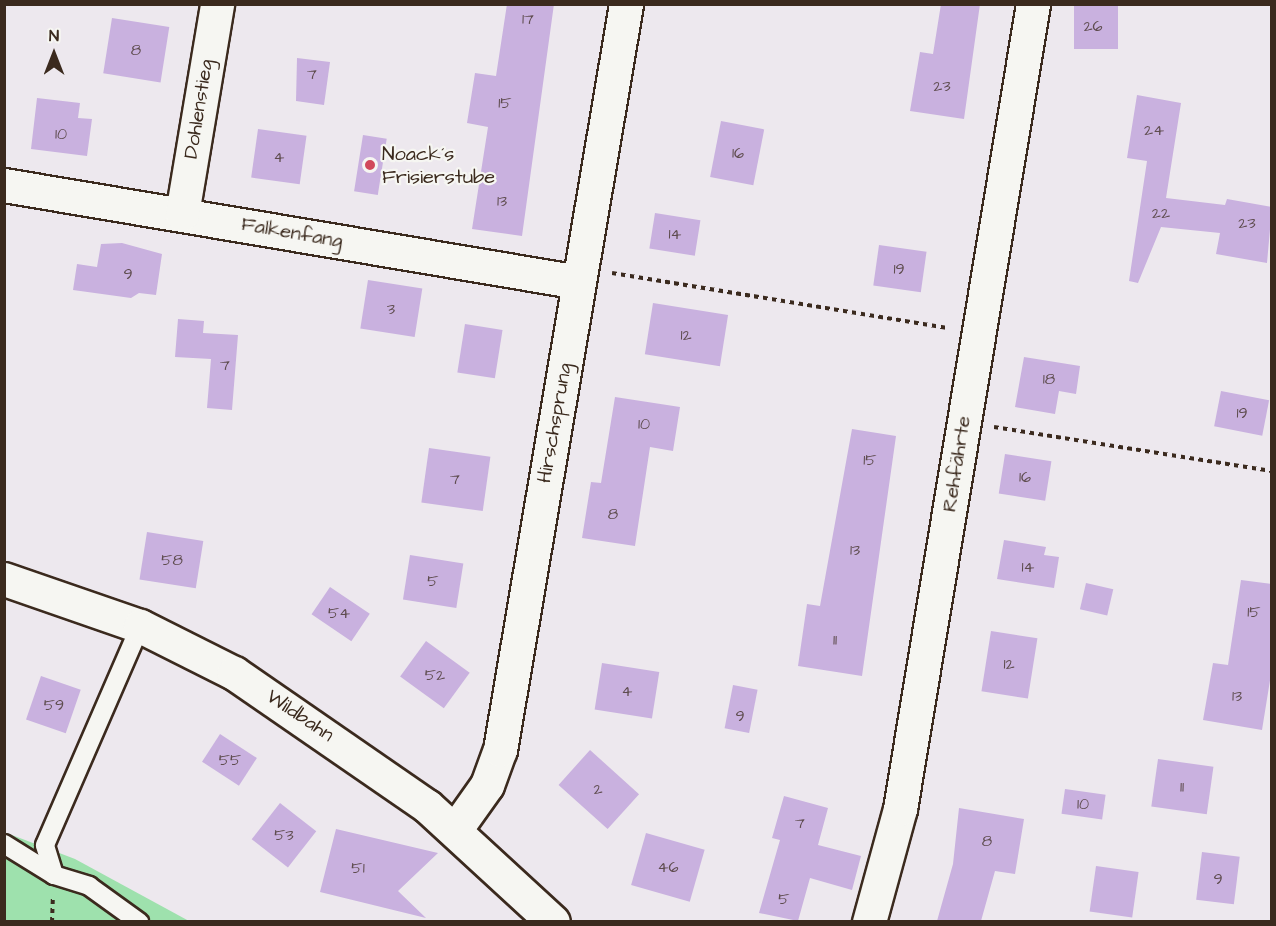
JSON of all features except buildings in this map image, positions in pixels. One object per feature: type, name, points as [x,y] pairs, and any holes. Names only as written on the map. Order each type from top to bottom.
[{"type":"street","name":"Dohlenstieg","points":[[182,214],[216,4]]},
{"type":"street","name":"Hirschsprung","points":[[455,830],[487,785],[500,750],[626,4]]},
{"type":"street","name":"Rehfährte","points":[[869,921],[900,808],[1033,4]]},
{"type":"street","name":"Falkenfang","points":[[4,185],[580,275]]},
{"type":"street","name":"Wildbahn","points":[[4,579],[140,626],[223,666],[312,723],[455,830],[553,921]]},
{"type":"lane","points":[[54,875],[45,844],[140,626]]},
{"type":"lane","points":[[4,844],[54,875],[89,886],[139,921]]},
{"type":"path","points":[[580,275],[979,333]]},
{"type":"path","points":[[964,422],[1272,471]]},
{"type":"green space","points":[[4,832],[75,859],[189,921],[5,921]]},
{"type":"place","name":"Noack´s Frisierstube","points":[[370,165]]}]
